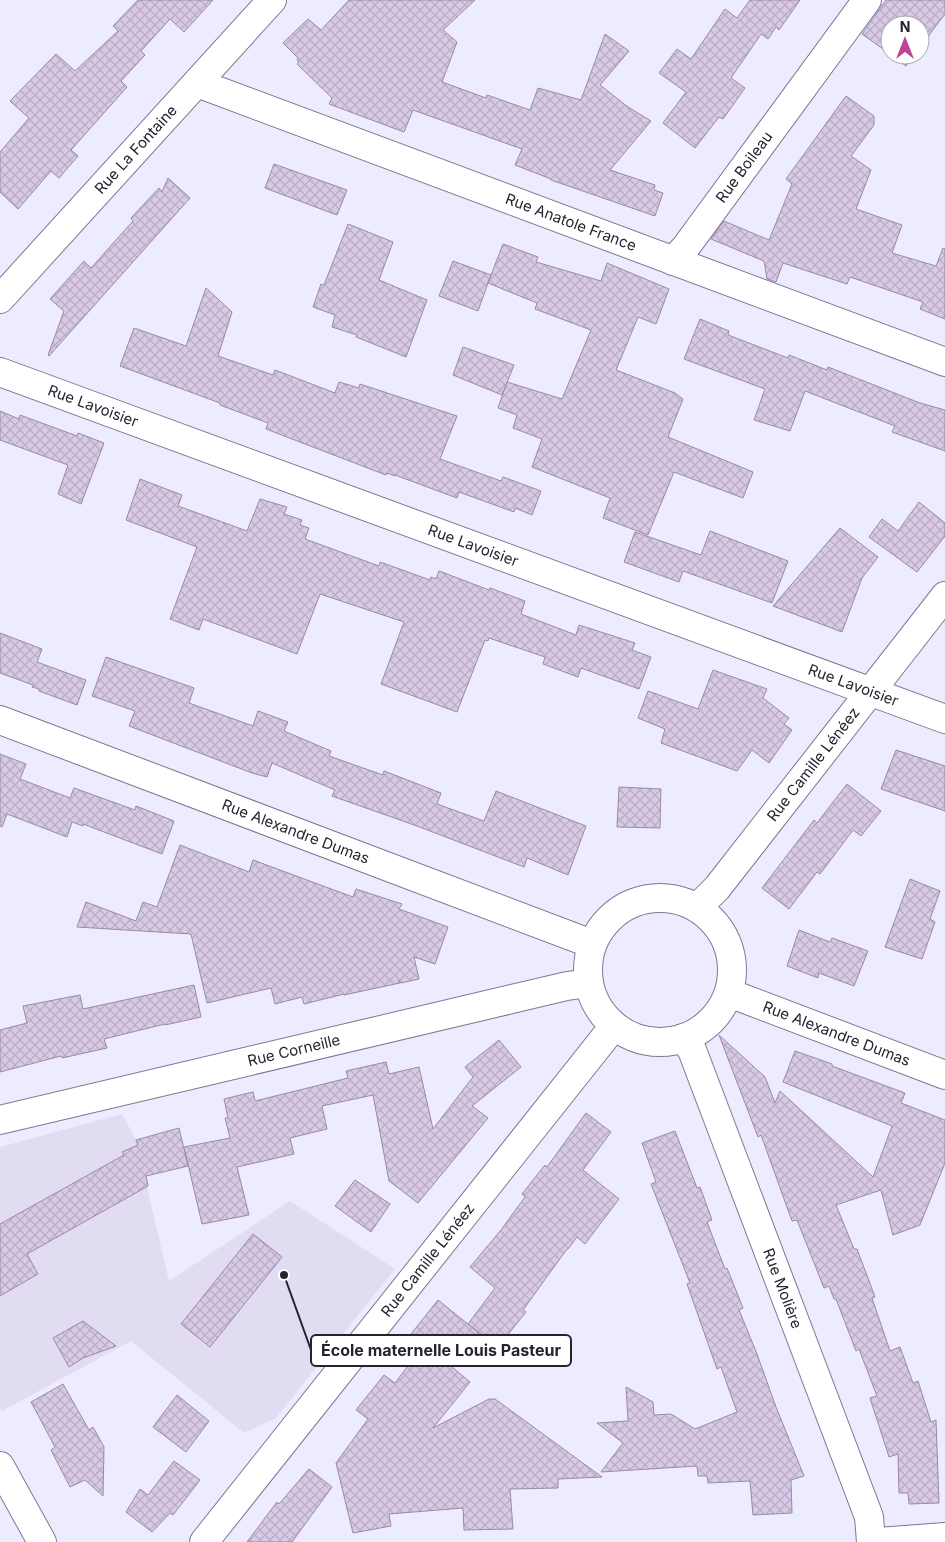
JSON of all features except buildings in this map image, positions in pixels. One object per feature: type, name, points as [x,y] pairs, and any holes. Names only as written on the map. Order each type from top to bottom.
[{"type":"street","name":"Rue La Fontaine","points":[[0,299],[272,0]]},
{"type":"street","name":"Rue Boileau","points":[[673,261],[685,248],[867,0]]},
{"type":"street","name":"Rue Anatole France","points":[[197,83],[945,362]]},
{"type":"street","name":"Rue Lavoisier","points":[[0,372],[945,719]]},
{"type":"street","name":"Rue Camille Lénéez","points":[[697,908],[718,888],[945,596]]},
{"type":"street","name":"Rue Alexandre Dumas","points":[[0,720],[592,944]]},
{"type":"street","points":[[649,898],[674,899],[697,908],[716,924],[728,945],[733,969],[729,993],[718,1013],[702,1028],[683,1038],[659,1042],[636,1037],[614,1026],[598,1006],[589,983],[588,963],[592,944],[606,922],[625,906],[649,898]]},
{"type":"street","name":"Rue Corneille","points":[[0,1120],[557,988],[589,983]]},
{"type":"street","name":"Rue Alexandre Dumas","points":[[729,993],[945,1075]]},
{"type":"street","name":"Rue Camille Lénéez","points":[[204,1542],[614,1026]]},
{"type":"street","name":"Rue Molière","points":[[683,1038],[692,1050],[869,1517],[871,1542]]},
{"type":"street","points":[[0,1466],[42,1542]]},
{"type":"street","points":[[878,1542],[945,1537]]},
{"type":"shaded area","points":[[122,1114],[136,1140],[169,1281],[290,1201],[395,1269],[276,1418],[244,1433],[131,1341],[2,1411],[0,1407],[0,1147]]},
{"type":"place","name":"École maternelle Louis Pasteur","points":[[284,1275]]}]
